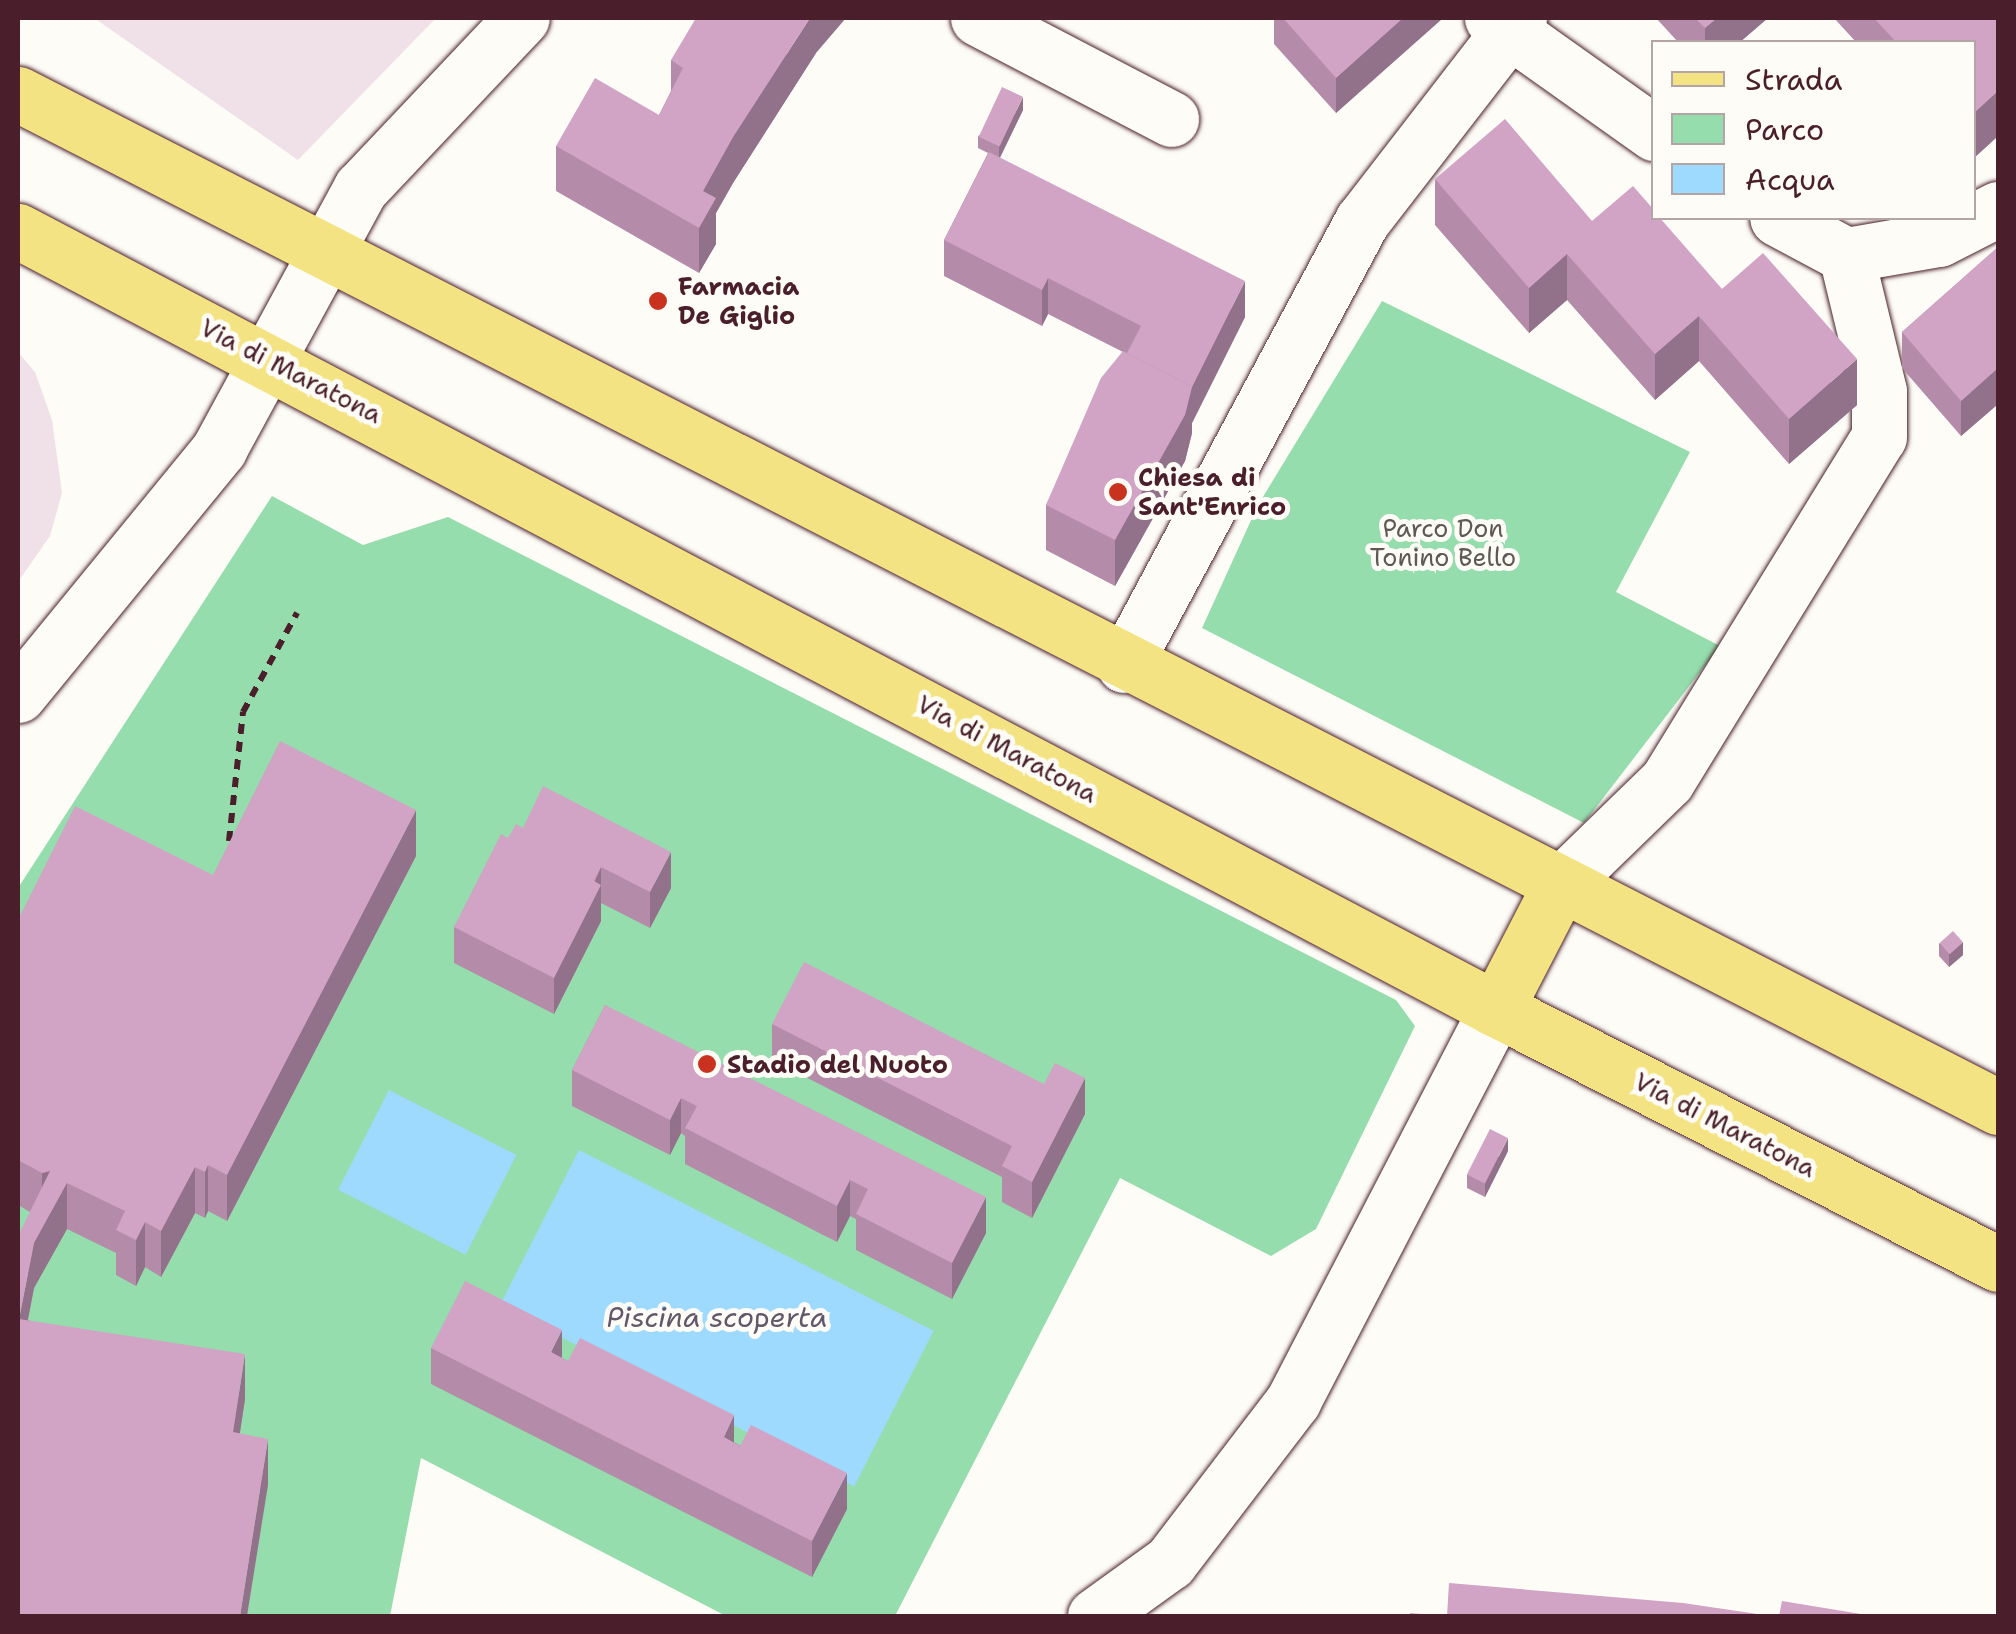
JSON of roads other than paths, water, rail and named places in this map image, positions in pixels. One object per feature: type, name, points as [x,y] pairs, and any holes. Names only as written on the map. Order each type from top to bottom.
[{"type":"main road","points":[[18,94],[1124,665],[1998,1107]]},
{"type":"main road","name":"Via di Maratona","points":[[18,231],[1496,1009],[1998,1264]]},
{"type":"main road","points":[[1496,1009],[1560,885]]},
{"type":"street","points":[[18,695],[218,449],[361,188],[522,18]]},
{"type":"street","points":[[978,18],[1171,120]]},
{"type":"street","points":[[1124,665],[1362,221],[1507,23],[1651,130]]},
{"type":"street","points":[[1780,220],[1846,255],[1939,238],[1976,220]]},
{"type":"street","points":[[1560,885],[1667,782],[1880,436],[1878,390],[1846,255]]},
{"type":"street","points":[[1095,1616],[1170,1562],[1293,1400],[1496,1009]]},
{"type":"water","points":[[389,1090],[516,1155],[466,1255],[338,1190]]},
{"type":"water","name":"Piscina scoperta","points":[[579,1150],[934,1331],[854,1487],[500,1306]]},
{"type":"place","name":"Farmacia De Giglio","points":[[658,301]]},
{"type":"place","name":"Chiesa di Sant'Enrico","points":[[1118,492]]},
{"type":"place","name":"Stadio del Nuoto","points":[[707,1064]]},
{"type":"park label","name":"Parco Don Tonino Bello","points":[[1443,544]]}]
